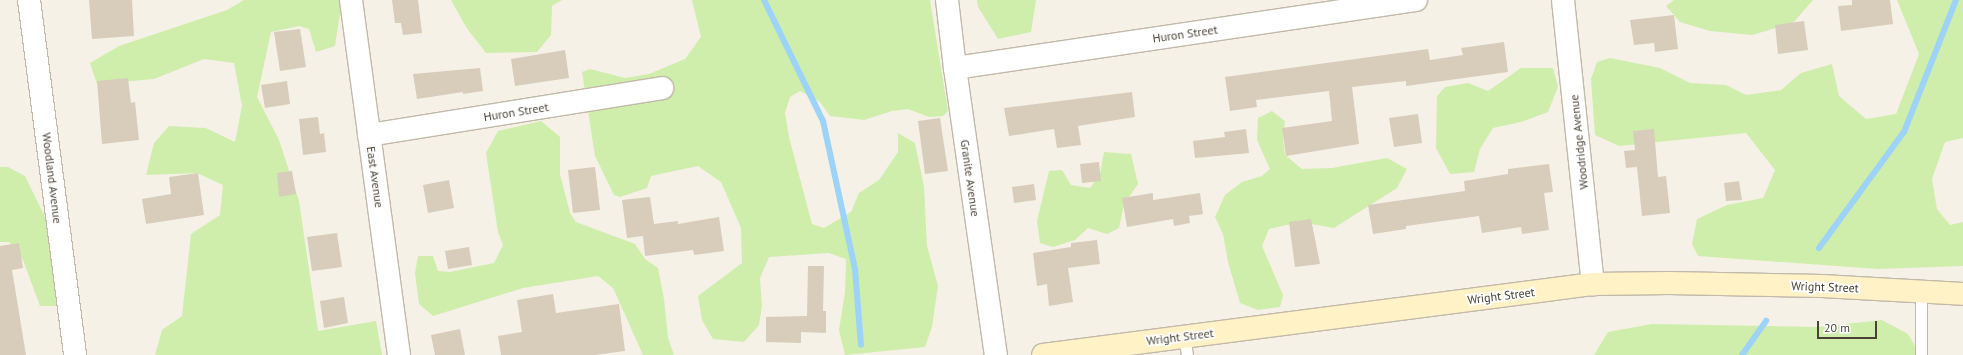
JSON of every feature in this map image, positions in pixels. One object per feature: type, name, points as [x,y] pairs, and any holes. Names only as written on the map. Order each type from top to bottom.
[{"type":"main road","name":"Wright Street","points":[[1043,355],[1186,345],[1593,284],[1670,283],[1963,294]]},
{"type":"street","name":"Woodland Avenue","points":[[29,0],[75,355]]},
{"type":"street","name":"East Avenue","points":[[351,0],[399,355]]},
{"type":"street","name":"Granite Avenue","points":[[947,0],[954,68],[996,355]]},
{"type":"street","name":"Huron Street","points":[[954,68],[1416,0]]},
{"type":"street","name":"Woodridge Avenue","points":[[1563,0],[1593,284]]},
{"type":"street","name":"Huron Street","points":[[369,135],[662,88]]},
{"type":"lane","points":[[1921,292],[1921,355]]},
{"type":"green space","points":[[244,0],[345,0],[342,1],[335,46],[316,52],[309,29],[299,26],[271,32],[257,97],[279,140],[299,201],[318,331],[376,321],[382,355],[155,355],[162,330],[182,316],[191,234],[220,215],[223,185],[197,173],[146,175],[154,143],[169,126],[206,128],[235,142],[242,106],[234,63],[204,59],[154,79],[97,84],[90,63],[119,46],[227,10]]},
{"type":"green space","points":[[451,0],[562,0],[552,6],[551,35],[537,52],[486,53],[466,27]]},
{"type":"green space","points":[[692,0],[930,0],[948,111],[943,116],[929,117],[908,109],[892,111],[864,120],[830,116],[820,102],[800,91],[790,97],[785,113],[789,137],[812,224],[824,228],[851,212],[859,193],[879,180],[898,152],[898,133],[915,143],[924,187],[927,246],[938,286],[932,327],[925,347],[845,355],[839,330],[845,292],[846,259],[829,253],[769,257],[760,278],[762,306],[759,325],[744,342],[713,339],[702,320],[698,296],[742,263],[741,228],[721,182],[698,166],[651,176],[647,188],[620,197],[614,195],[595,156],[582,72],[590,69],[625,78],[649,74],[685,59],[701,37]]},
{"type":"green space","points":[[977,0],[1036,0],[1031,32],[998,39],[978,7]]},
{"type":"green space","points":[[1674,0],[1813,0],[1793,23],[1752,35],[1710,31],[1680,22],[1666,6]]},
{"type":"green space","points":[[1897,0],[1963,0],[1963,138],[1945,142],[1932,179],[1937,209],[1950,225],[1963,222],[1963,266],[1878,269],[1698,256],[1692,244],[1697,219],[1727,205],[1763,198],[1775,170],[1746,133],[1619,146],[1595,135],[1591,79],[1597,62],[1610,58],[1660,68],[1690,83],[1726,85],[1746,95],[1781,90],[1801,73],[1832,64],[1839,96],[1866,119],[1896,114],[1919,54]]},
{"type":"green space","points":[[1521,68],[1553,68],[1558,87],[1548,112],[1521,122],[1493,128],[1480,149],[1474,172],[1450,174],[1436,148],[1437,96],[1445,87],[1468,83],[1488,91]]},
{"type":"green space","points":[[1272,111],[1285,121],[1283,139],[1285,155],[1302,169],[1332,168],[1387,158],[1407,169],[1397,188],[1334,228],[1300,222],[1269,229],[1262,246],[1283,295],[1280,307],[1258,310],[1240,303],[1228,262],[1223,234],[1215,217],[1225,195],[1242,182],[1262,176],[1270,169],[1257,140],[1258,118]]},
{"type":"green space","points":[[541,121],[560,137],[560,174],[570,213],[576,222],[635,244],[645,259],[658,268],[664,299],[668,338],[674,355],[643,355],[613,288],[598,276],[523,288],[433,316],[419,304],[415,273],[418,256],[433,256],[438,271],[450,272],[494,263],[503,245],[498,232],[486,153],[498,131]]},
{"type":"green space","points":[[1104,152],[1131,154],[1138,184],[1124,204],[1119,228],[1107,234],[1088,228],[1075,240],[1053,247],[1040,243],[1037,221],[1049,171],[1062,170],[1071,185],[1090,188],[1100,174]]},
{"type":"green space","points":[[0,167],[8,167],[25,176],[45,217],[54,255],[58,306],[40,306],[23,260],[9,242],[0,242]]},
{"type":"green space","points":[[1882,320],[1908,334],[1920,355],[1594,355],[1608,332],[1652,324],[1818,327]]},
{"type":"building","points":[[89,0],[132,0],[134,36],[92,39]]},
{"type":"building","points":[[392,0],[418,0],[422,33],[403,35],[401,23],[395,23]]},
{"type":"building","points":[[1852,0],[1890,0],[1893,24],[1841,31],[1838,6],[1852,5]]},
{"type":"building","points":[[1674,15],[1678,49],[1655,52],[1654,43],[1634,45],[1630,20]]},
{"type":"building","points":[[1804,21],[1808,50],[1778,54],[1775,25]]},
{"type":"building","points":[[300,29],[306,67],[280,71],[274,32]]},
{"type":"building","points":[[1504,42],[1508,72],[1406,86],[1406,81],[1352,87],[1359,144],[1286,156],[1282,128],[1332,121],[1329,91],[1256,100],[1257,107],[1230,111],[1225,77],[1428,49],[1430,60],[1463,55],[1461,48]]},
{"type":"building","points":[[565,50],[569,78],[515,86],[511,59]]},
{"type":"building","points":[[480,68],[483,91],[463,94],[463,92],[417,99],[413,74]]},
{"type":"building","points":[[128,78],[131,103],[135,102],[139,140],[102,144],[97,81]]},
{"type":"building","points":[[287,81],[290,104],[265,108],[261,85]]},
{"type":"building","points":[[1132,92],[1135,117],[1078,126],[1081,145],[1057,148],[1054,129],[1009,136],[1004,108]]},
{"type":"building","points":[[1418,114],[1422,143],[1394,147],[1389,118]]},
{"type":"building","points":[[318,117],[320,134],[324,133],[326,152],[303,155],[299,119]]},
{"type":"building","points":[[940,118],[948,171],[925,174],[918,121]]},
{"type":"building","points":[[1246,129],[1249,153],[1195,158],[1193,141],[1225,137],[1224,132]]},
{"type":"building","points":[[1654,129],[1658,177],[1666,176],[1670,213],[1642,216],[1637,167],[1626,168],[1624,151],[1635,150],[1633,131]]},
{"type":"building","points":[[1099,162],[1101,181],[1082,183],[1080,164]]},
{"type":"building","points":[[1549,164],[1553,192],[1544,193],[1549,230],[1522,234],[1521,227],[1482,233],[1479,216],[1406,226],[1406,229],[1373,234],[1368,205],[1465,191],[1464,181],[1508,174],[1508,169]]},
{"type":"building","points":[[595,167],[600,210],[573,213],[568,170]]},
{"type":"building","points":[[292,171],[296,194],[279,197],[277,173]]},
{"type":"building","points":[[198,173],[204,215],[146,224],[142,199],[171,194],[169,177]]},
{"type":"building","points":[[449,180],[454,208],[428,213],[423,185]]},
{"type":"building","points":[[1739,181],[1742,200],[1726,201],[1724,183]]},
{"type":"building","points":[[1034,184],[1036,200],[1014,203],[1012,187]]},
{"type":"building","points":[[1153,193],[1153,200],[1200,193],[1203,214],[1189,216],[1190,223],[1174,226],[1173,219],[1127,227],[1122,198]]},
{"type":"building","points":[[650,197],[654,224],[678,221],[678,224],[719,217],[724,251],[694,255],[693,250],[645,256],[643,236],[627,238],[622,200]]},
{"type":"building","points":[[1311,219],[1320,264],[1295,267],[1289,222]]},
{"type":"building","points":[[337,233],[342,267],[312,271],[307,237]]},
{"type":"building","points":[[1097,240],[1100,264],[1068,268],[1073,302],[1049,306],[1047,284],[1037,286],[1033,253],[1071,247],[1071,243]]},
{"type":"building","points":[[19,243],[23,268],[12,270],[26,355],[0,355],[0,246]]},
{"type":"building","points":[[469,247],[472,265],[448,269],[445,251]]},
{"type":"building","points":[[808,266],[824,266],[823,311],[826,311],[826,333],[801,332],[801,343],[766,342],[766,317],[807,316]]},
{"type":"building","points":[[553,294],[556,313],[619,304],[625,351],[594,355],[501,355],[498,336],[522,332],[517,300]]},
{"type":"building","points":[[344,297],[348,323],[324,328],[320,301]]},
{"type":"building","points":[[460,329],[465,355],[435,355],[431,335]]},
{"type":"waterway","points":[[764,0],[823,121],[855,269],[861,345]]},
{"type":"waterway","points":[[1819,248],[1904,132],[1956,0]]},
{"type":"waterway","points":[[1742,355],[1766,321]]}]
